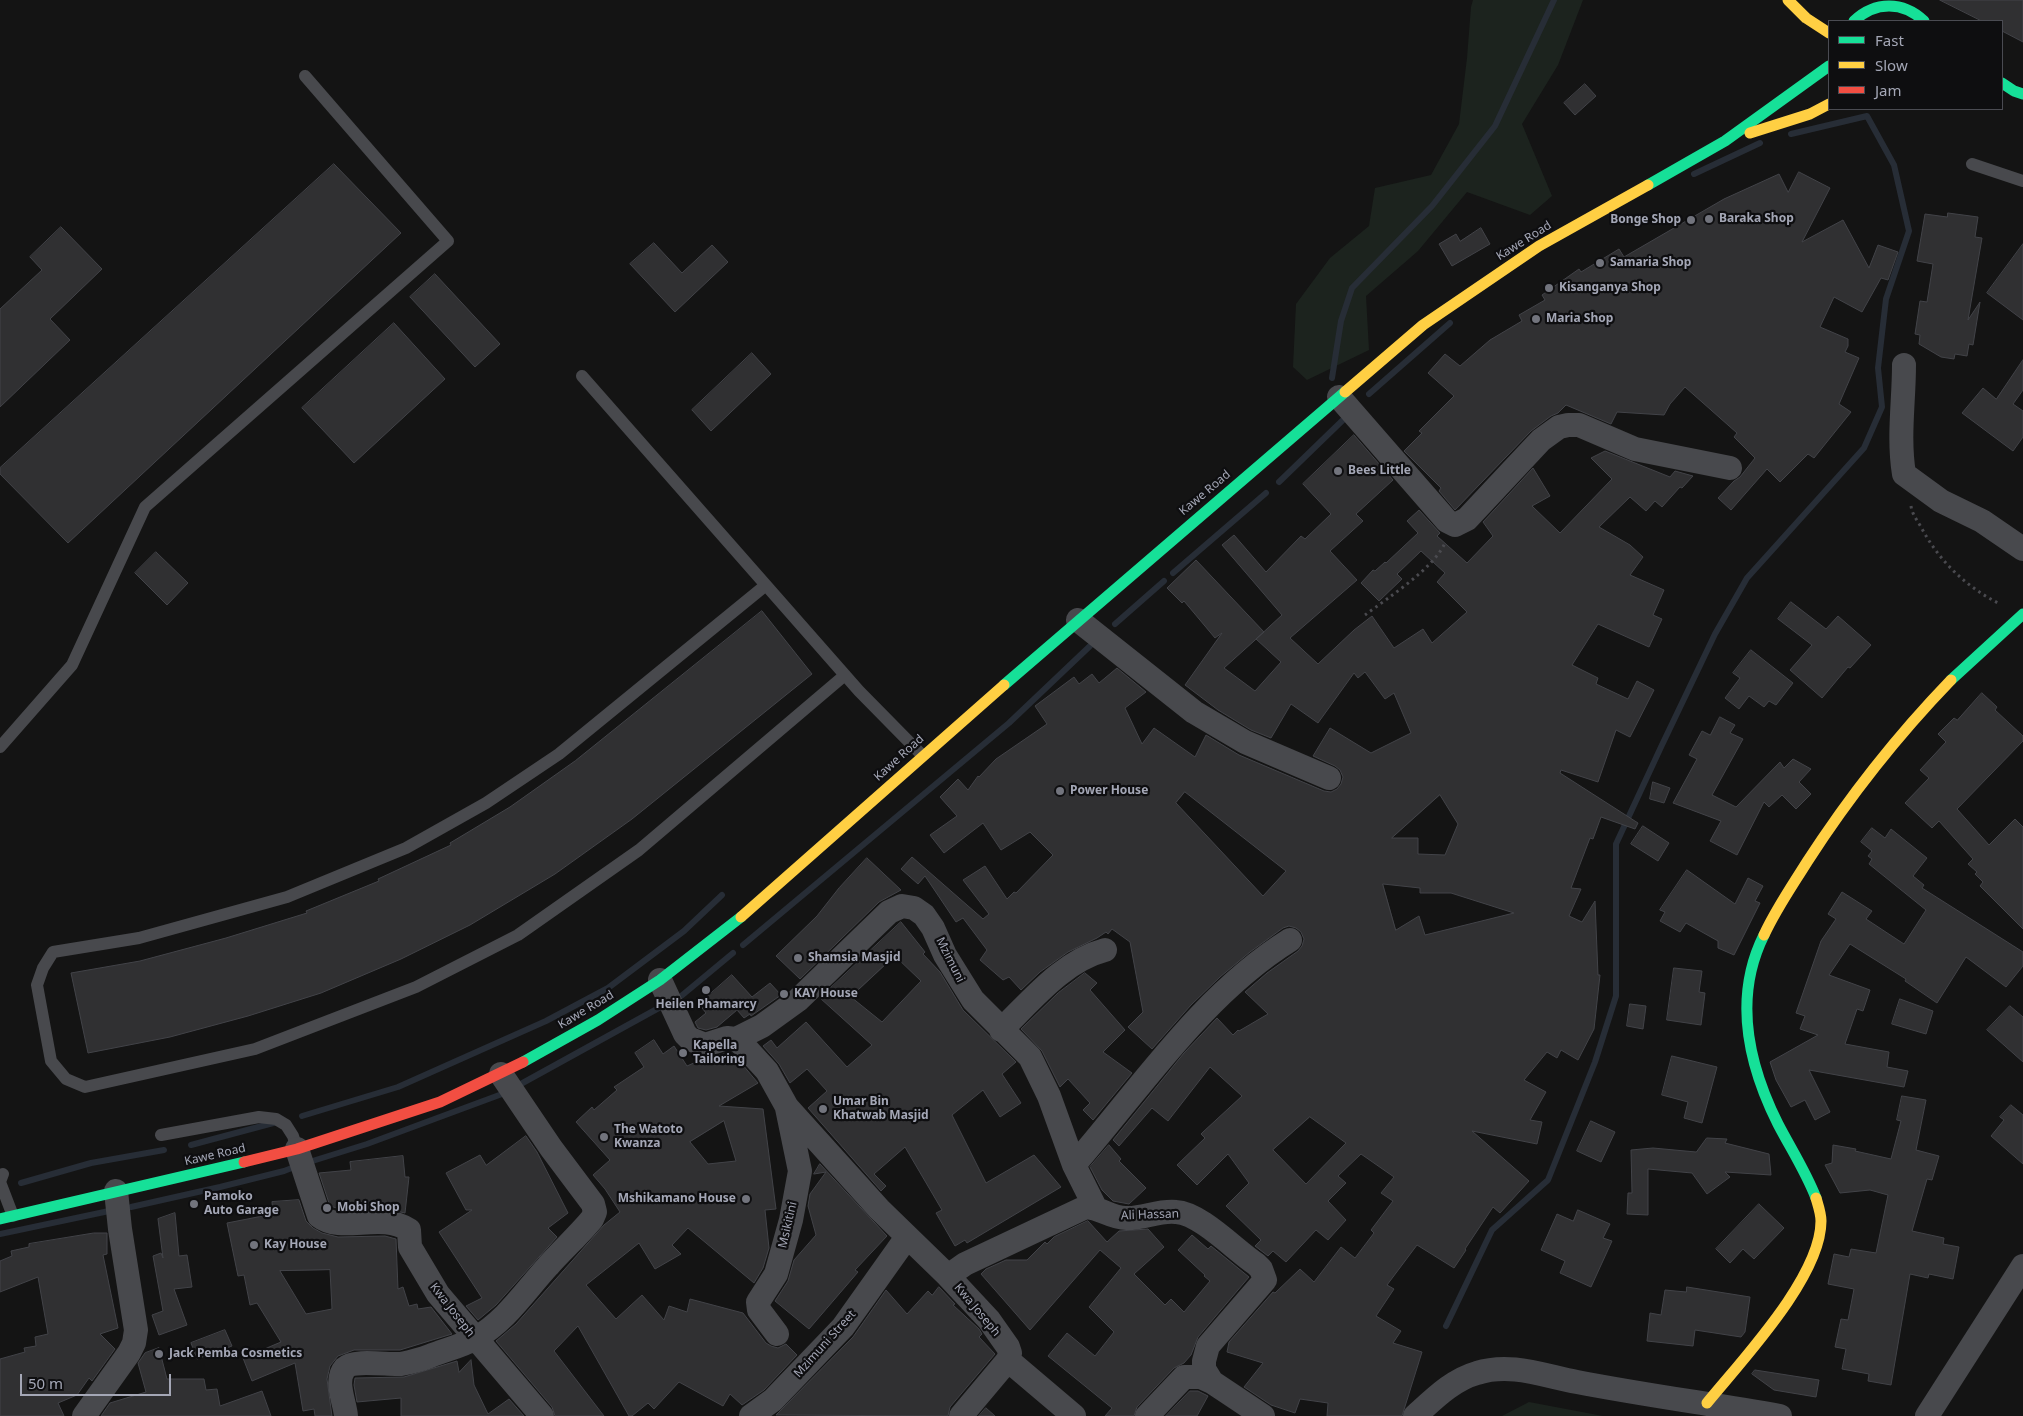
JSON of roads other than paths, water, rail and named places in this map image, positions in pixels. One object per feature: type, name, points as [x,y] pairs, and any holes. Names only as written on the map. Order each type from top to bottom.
[{"type":"main road","points":[[1788,0],[1806,18],[1828,32]]},
{"type":"main road","points":[[1855,20],[1867,4],[1884,3],[1897,3],[1909,8],[1923,20]]},
{"type":"main road","name":"Kawe Road","points":[[0,1219],[210,1171],[296,1149],[440,1102],[501,1074],[598,1020],[660,980],[740,918],[1078,620],[1424,325],[1539,246],[1725,141],[1828,67]]},
{"type":"main road","points":[[2003,84],[2019,92]]},
{"type":"main road","points":[[2003,90],[2019,92]]},
{"type":"main road","name":"Kawe Road","points":[[1725,141],[1810,114],[1828,105]]},
{"type":"main road","points":[[1708,1403],[1799,1284],[1812,1257],[1821,1221],[1816,1195],[1791,1149],[1763,1090],[1748,1047],[1746,1009],[1750,968],[1770,921],[1811,854],[1876,762],[1936,694],[2023,614]]},
{"type":"street","points":[[1904,365],[1900,431],[1900,452],[1904,474],[1941,501],[1982,521],[2023,549]]},
{"type":"street","points":[[1339,397],[1447,520],[1454,524],[1467,519],[1541,440],[1559,427],[1579,425],[1635,449],[1730,468]]},
{"type":"street","points":[[1078,620],[1194,712],[1245,742],[1329,778]]},
{"type":"street","name":"Mzimuni","points":[[736,1039],[762,1026],[798,1000],[888,912],[902,906],[914,908],[924,915],[934,928],[945,955],[962,986],[1001,1030],[1030,1057],[1037,1068],[1074,1164],[1095,1208]]},
{"type":"street","points":[[1074,1164],[1196,1021],[1246,972],[1269,953],[1290,940]]},
{"type":"street","points":[[1001,1030],[1071,965],[1091,954],[1105,950]]},
{"type":"street","points":[[660,980],[681,1027],[690,1039],[705,1045],[727,1038],[736,1039]]},
{"type":"street","name":"Msikitini","points":[[736,1039],[767,1071],[787,1107],[907,1237],[948,1276]]},
{"type":"street","points":[[346,1416],[341,1381],[342,1374],[350,1365],[415,1362],[475,1339],[488,1330],[514,1306],[548,1266],[592,1220],[595,1212],[593,1204],[580,1184],[551,1148],[501,1074]]},
{"type":"street","name":"Msikitini","points":[[777,1334],[760,1310],[758,1302],[776,1274],[791,1220],[800,1171],[787,1107]]},
{"type":"street","name":"Kwa Joseph","points":[[296,1149],[319,1216],[329,1223],[390,1221],[409,1230],[410,1247],[438,1294],[542,1416]]},
{"type":"street","points":[[84,1416],[129,1353],[134,1343],[136,1330],[116,1191]]},
{"type":"street","points":[[948,1276],[965,1264],[1060,1218],[1086,1207],[1095,1208]]},
{"type":"street","name":"Ali Hassan","points":[[1095,1208],[1120,1218],[1175,1212],[1190,1215],[1206,1225],[1261,1269],[1265,1280],[1208,1346],[1204,1369],[1212,1382]]},
{"type":"street","name":"Mzimuni Street","points":[[751,1416],[764,1408],[783,1391],[843,1327],[907,1237]]},
{"type":"street","points":[[1927,1416],[2023,1266]]},
{"type":"street","name":"Kwa Joseph","points":[[948,1276],[989,1320],[1002,1338],[1010,1354],[1008,1360]]},
{"type":"street","points":[[961,1416],[1008,1360],[1074,1416]]},
{"type":"street","points":[[1415,1416],[1446,1388],[1476,1373],[1508,1368],[1535,1371],[1576,1382],[1780,1416]]},
{"type":"street","points":[[1147,1416],[1184,1377],[1192,1376],[1201,1377],[1212,1382],[1263,1416]]},
{"type":"lane","points":[[0,747],[72,665],[145,507],[448,241],[305,76]]},
{"type":"lane","points":[[1972,164],[2023,182]]},
{"type":"lane","points":[[582,376],[859,691],[922,756]]},
{"type":"lane","points":[[766,584],[559,754],[486,803],[406,848],[287,896],[140,938],[53,952],[43,968],[37,985],[52,1061],[66,1079],[85,1088],[254,1049],[416,987],[518,934],[639,850],[845,675]]},
{"type":"lane","points":[[161,1135],[259,1117],[276,1119],[286,1125],[293,1136],[296,1149]]},
{"type":"lane","points":[[0,1175],[3,1174],[0,1182],[14,1216]]},
{"type":"waterway","points":[[1332,378],[1341,321],[1352,288],[1432,206],[1495,126],[1554,0]]},
{"type":"waterway","points":[[1446,1326],[1492,1230],[1548,1180],[1595,1062],[1616,996],[1616,844],[1661,747],[1715,634],[1747,578],[1864,448],[1882,407],[1878,368],[1886,299],[1909,231],[1894,165],[1867,116],[1791,134]]},
{"type":"waterway","points":[[1694,174],[1760,143]]},
{"type":"waterway","points":[[1369,394],[1450,323]]},
{"type":"waterway","points":[[1279,482],[1344,419]]},
{"type":"waterway","points":[[1173,573],[1266,493]]},
{"type":"waterway","points":[[1115,624],[1164,581]]},
{"type":"waterway","points":[[743,945],[1009,723],[1090,646]]},
{"type":"waterway","points":[[302,1116],[398,1087],[546,1021],[608,988],[684,931],[722,895]]},
{"type":"waterway","points":[[680,997],[733,953]]},
{"type":"waterway","points":[[519,1085],[666,1004]]},
{"type":"waterway","points":[[306,1163],[367,1144],[502,1094]]},
{"type":"waterway","points":[[191,1145],[277,1122]]},
{"type":"waterway","points":[[21,1183],[91,1163],[164,1150]]},
{"type":"waterway","points":[[131,1207],[220,1187],[297,1166]]},
{"type":"waterway","points":[[0,1234],[109,1211]]},
{"type":"place","name":"Baraka Shop","points":[[1709,219]]},
{"type":"place","name":"Bonge Shop","points":[[1691,220]]},
{"type":"place","name":"Samaria Shop","points":[[1600,263]]},
{"type":"place","name":"Kisanganya Shop","points":[[1549,288]]},
{"type":"place","name":"Maria Shop","points":[[1536,319]]},
{"type":"place","name":"Bees Little","points":[[1338,471]]},
{"type":"place","name":"Power House","points":[[1060,791]]},
{"type":"place","name":"Shamsia Masjid","points":[[798,958]]},
{"type":"place","name":"Heilen Phamarcy","points":[[706,990]]},
{"type":"place","name":"KAY House","points":[[784,994]]},
{"type":"place","name":"Kapella Tailoring","points":[[683,1053]]},
{"type":"place","name":"Umar Bin Khatwab Masjid","points":[[823,1109]]},
{"type":"place","name":"The Watoto Kwanza","points":[[604,1137]]},
{"type":"place","name":"Mshikamano House","points":[[746,1199]]},
{"type":"place","name":"Pamoko Auto Garage","points":[[194,1204]]},
{"type":"place","name":"Mobi Shop","points":[[327,1208]]},
{"type":"place","name":"Kay House","points":[[254,1245]]},
{"type":"place","name":"Jack Pemba Cosmetics","points":[[159,1354]]}]
